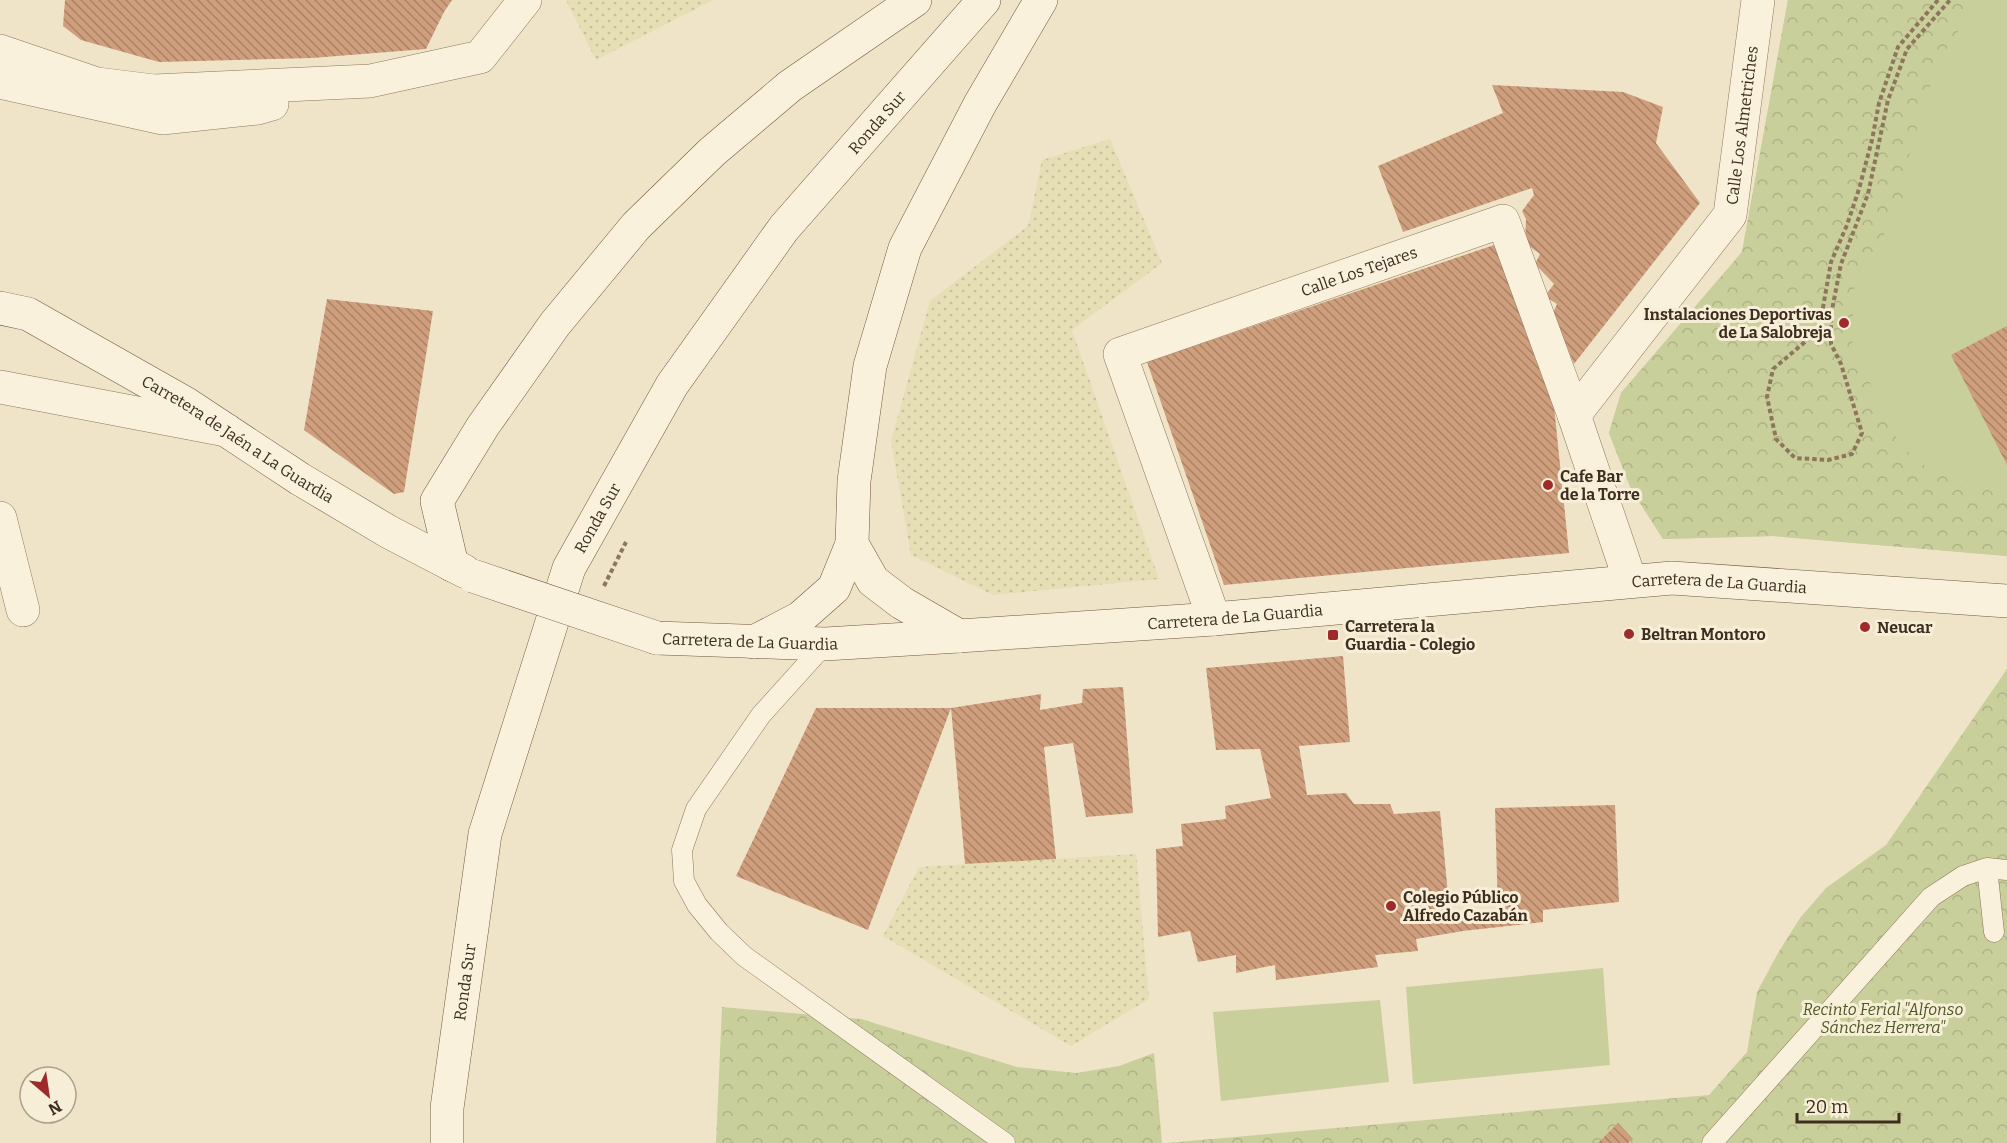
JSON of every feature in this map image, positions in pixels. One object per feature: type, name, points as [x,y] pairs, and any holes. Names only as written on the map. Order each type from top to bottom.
[{"type":"street","points":[[0,82],[162,118],[258,108],[480,57],[525,0]]},
{"type":"street","points":[[389,532],[437,501],[483,426],[555,324],[636,226],[712,152],[790,86],[915,0]]},
{"type":"street","name":"Ronda Sur","points":[[447,1143],[447,1108],[485,834],[569,568],[672,385],[784,228],[984,0]]},
{"type":"street","points":[[753,643],[800,618],[834,588],[852,544],[854,481],[870,366],[905,248],[980,104],[1041,0]]},
{"type":"street","name":"Calle Los Almetriches","points":[[1574,415],[1730,215],[1758,0]]},
{"type":"street","points":[[0,51],[96,84],[154,92],[370,81]]},
{"type":"street","name":"Calle Los Tejares","points":[[1214,619],[1120,354],[1503,221],[1574,415],[1630,580]]},
{"type":"street","name":"Carretera de Jaén a La Guardia","points":[[0,308],[28,314],[185,403],[300,479],[389,532],[462,571]]},
{"type":"street","points":[[0,387],[226,430]]},
{"type":"street","points":[[437,501],[462,571]]},
{"type":"street","points":[[0,518],[23,610]]},
{"type":"street","points":[[852,544],[873,581],[902,603],[959,636]]},
{"type":"street","name":"Carretera de La Guardia","points":[[462,571],[657,638],[753,643],[825,644],[1214,619],[1672,578],[2007,601]]},
{"type":"lane","points":[[825,644],[761,716],[696,809],[682,850],[684,881],[697,905],[719,932],[744,956],[1005,1143]]},
{"type":"lane","points":[[1712,1143],[1931,897],[1963,876],[1987,868],[2007,870]]},
{"type":"lane","points":[[1987,868],[1994,932]]},
{"type":"path","points":[[1938,0],[1898,47],[1878,103],[1872,140],[1859,189],[1831,262],[1819,330],[1773,369],[1767,397],[1776,439],[1795,458],[1828,460],[1852,454],[1862,433],[1841,364],[1831,344],[1831,315],[1840,264],[1868,194],[1888,100],[1907,49],[1950,0]]},
{"type":"path","points":[[604,587],[629,536]]},
{"type":"shaded area","points":[[566,0],[713,0],[596,60]]},
{"type":"shaded area","points":[[1110,139],[1162,263],[1072,330],[1159,579],[993,595],[911,555],[891,441],[930,301],[1028,226],[1042,160]]},
{"type":"shaded area","points":[[1136,854],[1149,999],[1071,1046],[883,936],[919,867]]},
{"type":"green space","name":"Instalaciones Deportivas de La Salobreja","points":[[1788,0],[2007,0],[2007,556],[1773,536],[1663,539],[1631,489],[1609,433],[1621,393],[1742,252]]},
{"type":"green space","name":"Instalaciones Deportivas de La Salobreja","points":[[1788,0],[1978,0],[1937,64],[1908,159],[1903,204],[1854,289],[1852,345],[1894,434],[1916,461],[1945,476],[1978,483],[2007,502],[2007,556],[1773,536],[1663,539],[1631,489],[1609,433],[1621,393],[1742,252]]},
{"type":"green space","name":"Recinto Ferial \"Alfonso Sánchez Herrera\"","points":[[2007,669],[2007,1143],[1166,1143],[1709,1095],[1747,1052],[1757,992],[1800,918],[1826,888],[1886,845]]},
{"type":"green space","points":[[1603,968],[1610,1065],[1413,1084],[1406,987]]},
{"type":"green space","points":[[1380,1000],[1389,1082],[1221,1101],[1213,1012]]},
{"type":"green space","points":[[722,1007],[861,1019],[1017,1067],[1076,1073],[1119,1066],[1154,1053],[1162,1143],[716,1143]]},
{"type":"building","points":[[65,0],[452,0],[426,49],[312,58],[159,62],[81,40],[63,26]]},
{"type":"building","points":[[1492,85],[1623,92],[1663,107],[1656,143],[1700,203],[1574,364],[1553,313],[1557,304],[1545,296],[1554,284],[1535,264],[1540,254],[1525,243],[1526,219],[1522,211],[1534,195],[1532,188],[1403,232],[1378,166],[1503,113]]},
{"type":"building","points":[[1497,244],[1554,406],[1569,553],[1224,585],[1147,362]]},
{"type":"building","points":[[327,299],[433,311],[404,492],[394,494],[304,430]]},
{"type":"building","points":[[2007,326],[2007,465],[1951,355]]},
{"type":"building","points":[[1343,656],[1350,742],[1299,746],[1307,795],[1346,793],[1354,804],[1390,804],[1394,814],[1440,811],[1450,915],[1498,911],[1495,808],[1615,805],[1619,902],[1543,910],[1543,922],[1416,939],[1418,951],[1375,955],[1378,967],[1276,980],[1275,965],[1236,973],[1236,955],[1198,962],[1190,931],[1158,937],[1156,849],[1183,846],[1181,824],[1226,819],[1225,806],[1271,798],[1260,749],[1216,750],[1206,668]]},
{"type":"building","points":[[1123,687],[1133,813],[1086,817],[1073,743],[1044,747],[1056,859],[965,864],[951,708],[1041,694],[1040,710],[1082,703],[1083,689]]},
{"type":"building","points":[[816,708],[951,708],[868,930],[736,876]]},
{"type":"building","points":[[1618,1123],[1633,1139],[1628,1143],[1598,1143]]},
{"type":"place","name":"Instalaciones Deportivas de La Salobreja","points":[[1844,323]]},
{"type":"place","name":"Cafe Bar de la Torre","points":[[1548,485]]},
{"type":"place","name":"Neucar","points":[[1865,627]]},
{"type":"place","name":"Beltran Montoro","points":[[1629,634]]},
{"type":"place","name":"Carretera la Guardia - Colegio","points":[[1333,635]]},
{"type":"place","name":"Colegio Público Alfredo Cazabán","points":[[1391,906]]}]
